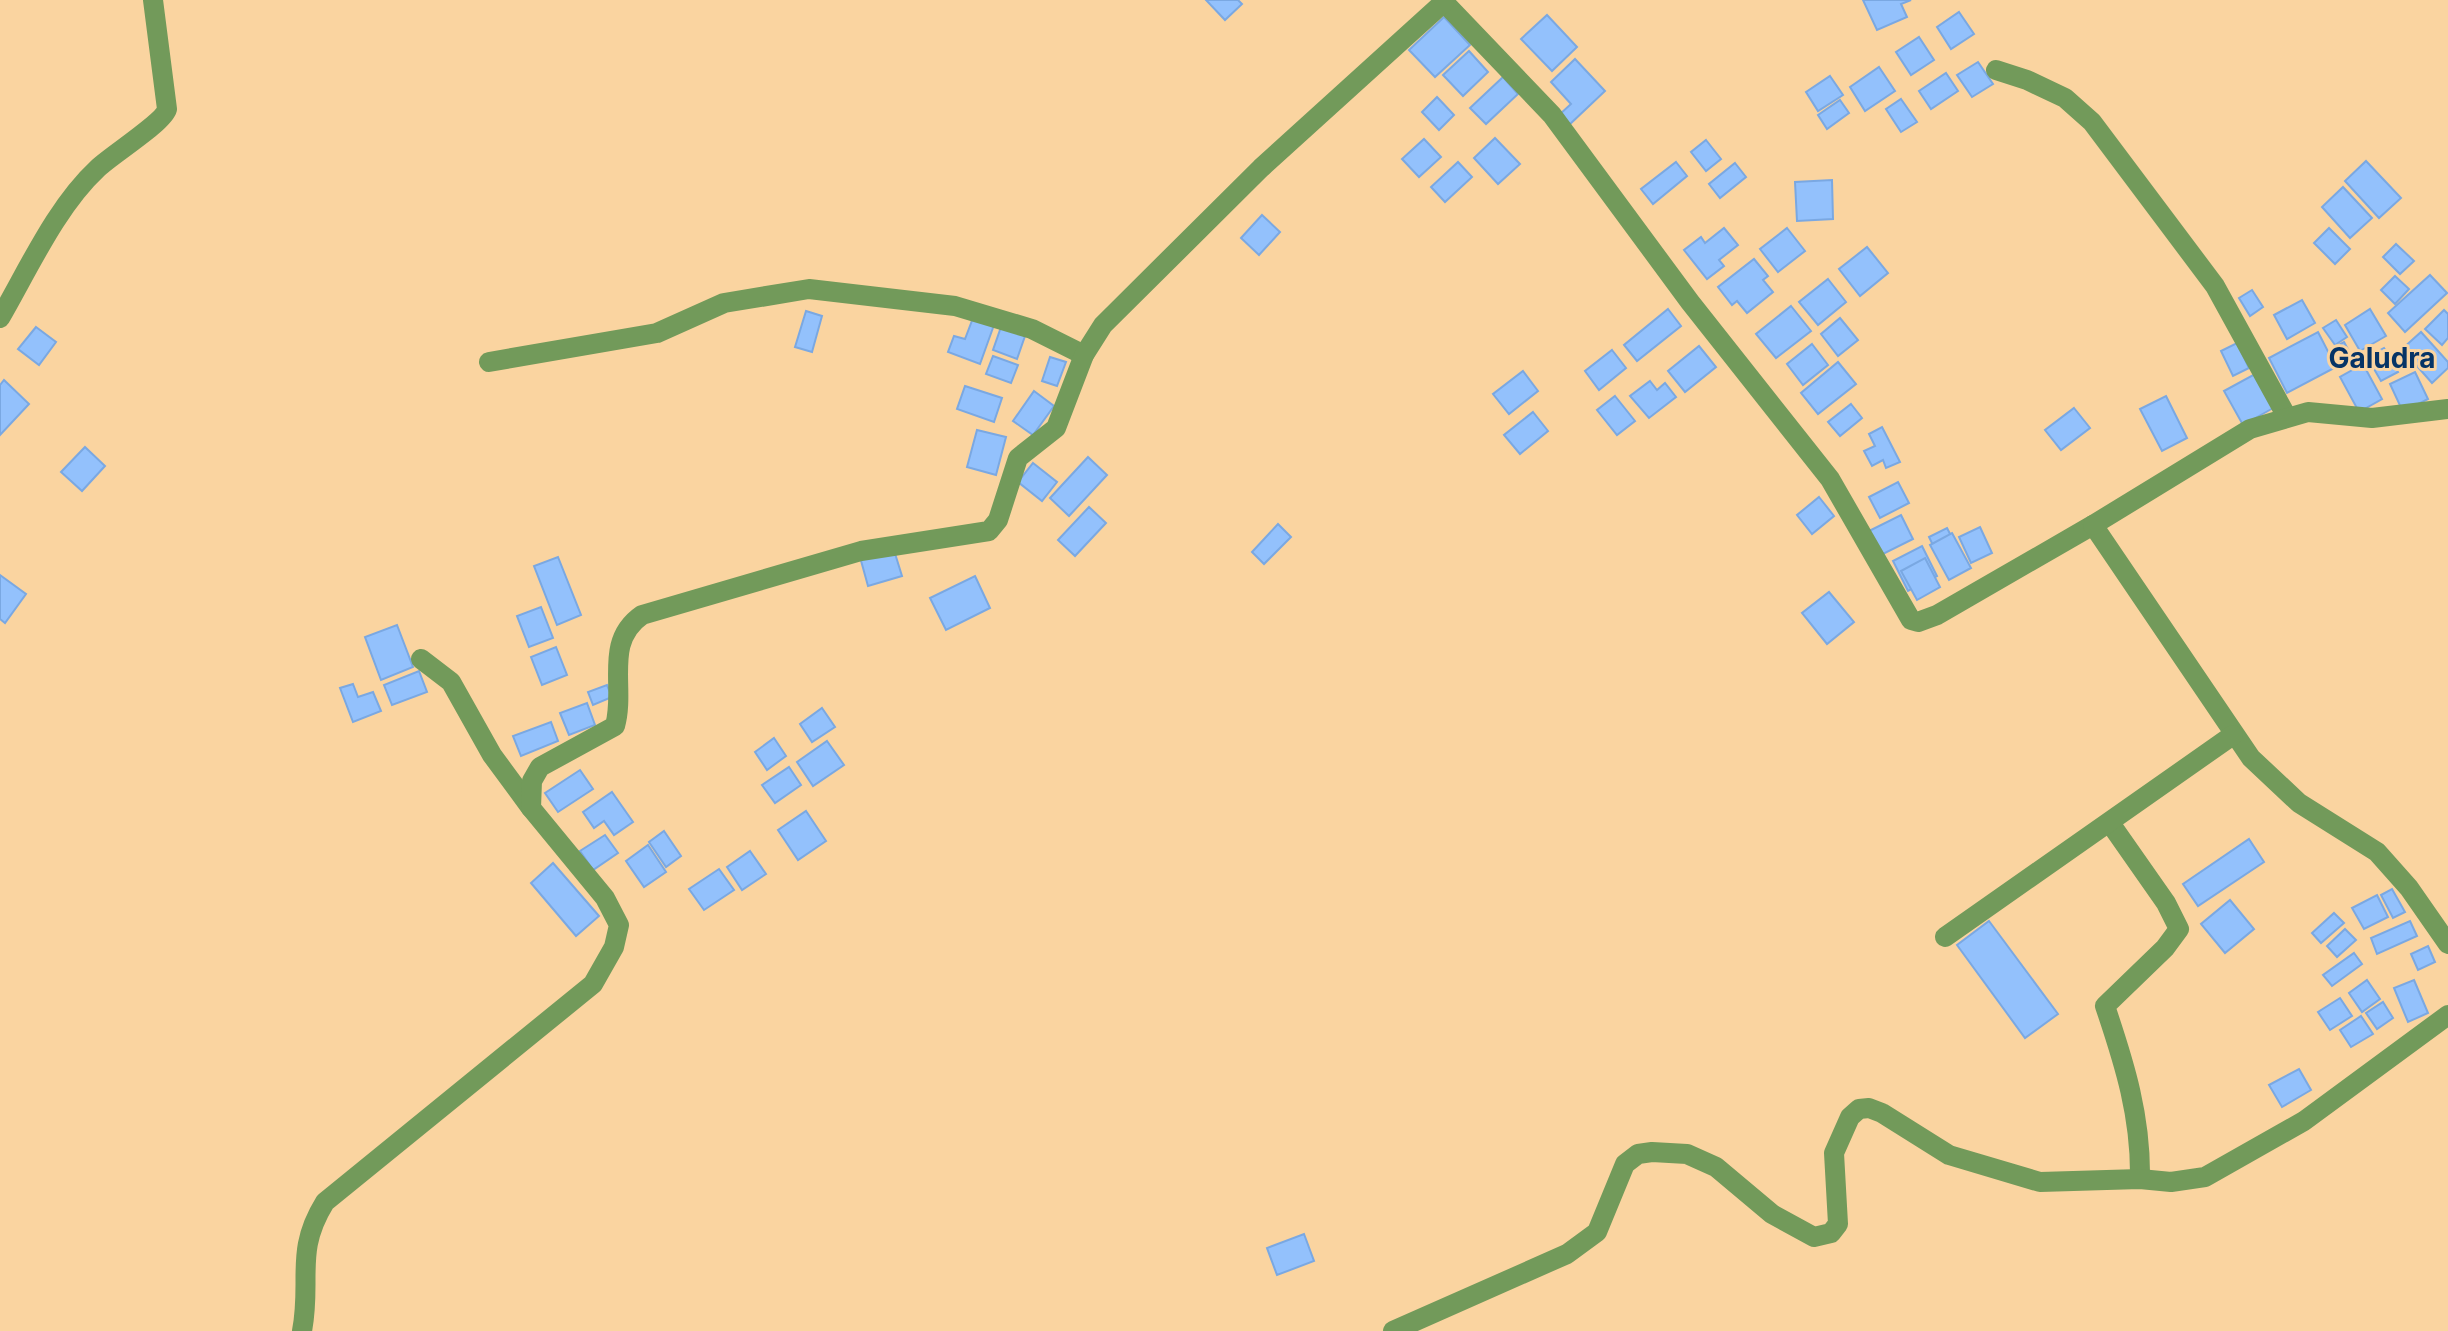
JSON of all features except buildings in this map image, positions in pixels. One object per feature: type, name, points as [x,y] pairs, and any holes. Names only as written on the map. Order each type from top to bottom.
[{"type":"street","points":[[0,318],[77,192],[121,147],[164,119],[167,109],[153,0]]},
{"type":"street","points":[[531,808],[532,781],[540,767],[615,726],[619,643],[636,620],[861,551],[989,531],[998,520],[1018,458],[1058,424],[1084,355],[1103,325],[1261,168],[1443,1],[1552,115],[1690,302],[1830,479],[1911,620],[1918,622],[1937,615],[2250,429],[2308,412],[2372,418],[2448,409]]},
{"type":"street","points":[[1996,70],[2065,98],[2092,122],[2215,286],[2287,417]]},
{"type":"street","points":[[489,362],[657,333],[724,303],[809,289],[955,306],[1032,329],[1084,355]]},
{"type":"street","points":[[2093,525],[2251,758],[2299,803],[2377,852],[2409,888],[2448,944]]},
{"type":"street","points":[[302,1331],[309,1227],[325,1202],[549,1023],[593,984],[614,947],[619,925],[605,898],[492,755],[451,682],[421,659]]},
{"type":"street","points":[[1945,937],[1989,902],[2110,823],[2233,735]]},
{"type":"street","points":[[2110,823],[2166,903],[2179,929],[2165,948],[2105,1006],[2133,1088],[2141,1141],[2140,1179]]},
{"type":"street","points":[[1393,1331],[1567,1254],[1584,1243],[1597,1232],[1609,1210],[1625,1164],[1638,1154],[1687,1154],[1716,1167],[1772,1214],[1814,1237],[1831,1233],[1838,1224],[1834,1153],[1850,1117],[1859,1109],[1869,1108],[1882,1113],[1949,1155],[2040,1182],[2140,1179],[2171,1182],[2205,1177],[2304,1121],[2448,1015]]},
{"type":"district","name":"Galudra","points":[[2382,358]]}]
